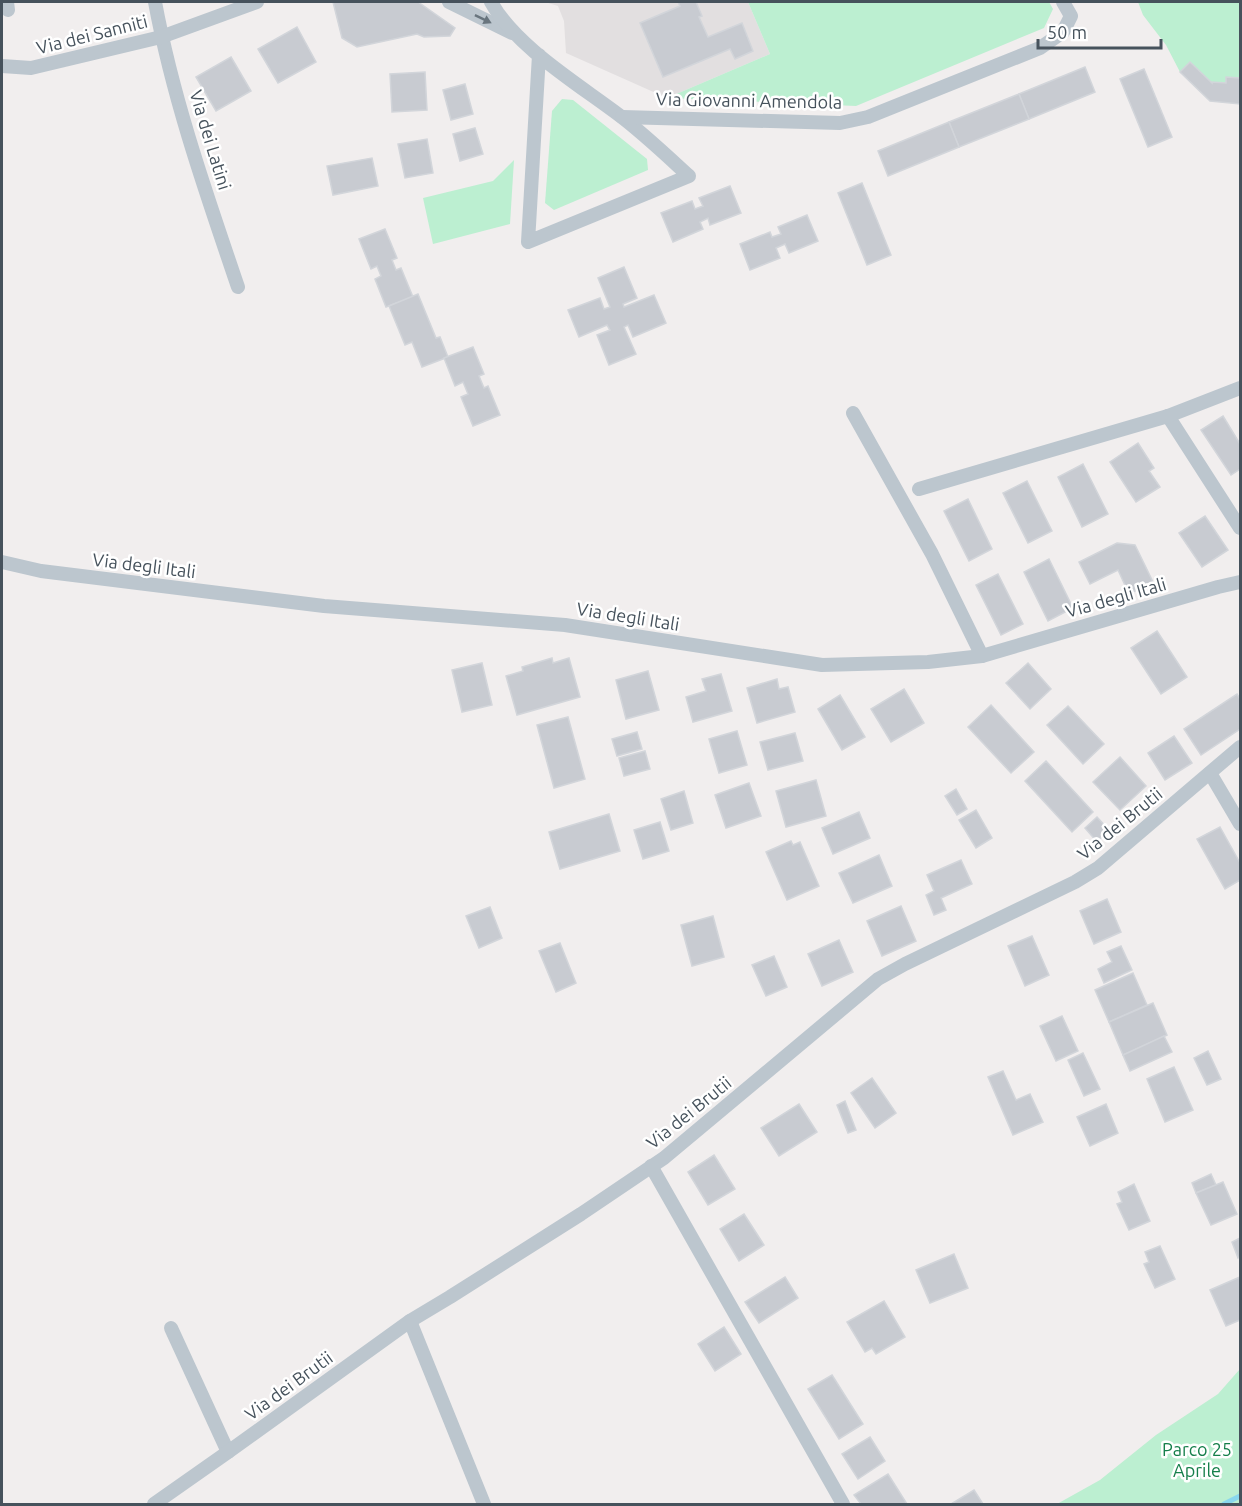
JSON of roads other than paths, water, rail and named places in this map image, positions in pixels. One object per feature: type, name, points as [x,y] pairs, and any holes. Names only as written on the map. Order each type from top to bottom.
[{"type":"street","name":"Via dei Latini","points":[[155,2],[161,37],[192,151],[238,286]]},
{"type":"street","name":"Via dei Sanniti","points":[[2,66],[31,68],[161,37],[257,2]]},
{"type":"street","points":[[450,2],[517,36]]},
{"type":"street","points":[[491,2],[517,36],[622,117],[689,176],[528,242],[539,55]]},
{"type":"street","name":"Via Giovanni Amendola","points":[[622,117],[840,123],[868,117],[1040,48],[1063,32],[1071,16],[1063,2]]},
{"type":"street","points":[[919,489],[1168,416],[1240,388]]},
{"type":"street","points":[[853,413],[932,554],[982,656]]},
{"type":"street","points":[[1168,416],[1240,528]]},
{"type":"street","name":"Via degli Itali","points":[[2,562],[42,571],[324,606],[565,625],[822,665],[928,662],[982,656],[1240,582]]},
{"type":"street","name":"Via dei Brutii","points":[[154,1504],[410,1321],[582,1214],[664,1158],[878,979],[1075,882],[1098,868],[1240,747]]},
{"type":"street","points":[[1210,773],[1240,824]]},
{"type":"street","points":[[651,1166],[843,1504]]},
{"type":"street","points":[[410,1321],[484,1504]]},
{"type":"street","points":[[171,1328],[228,1452]]},
{"type":"waterway","points":[[1224,1504],[1240,1496]]},
{"type":"park label","name":"Parco 25 Aprile","points":[[1197,1460]]}]
